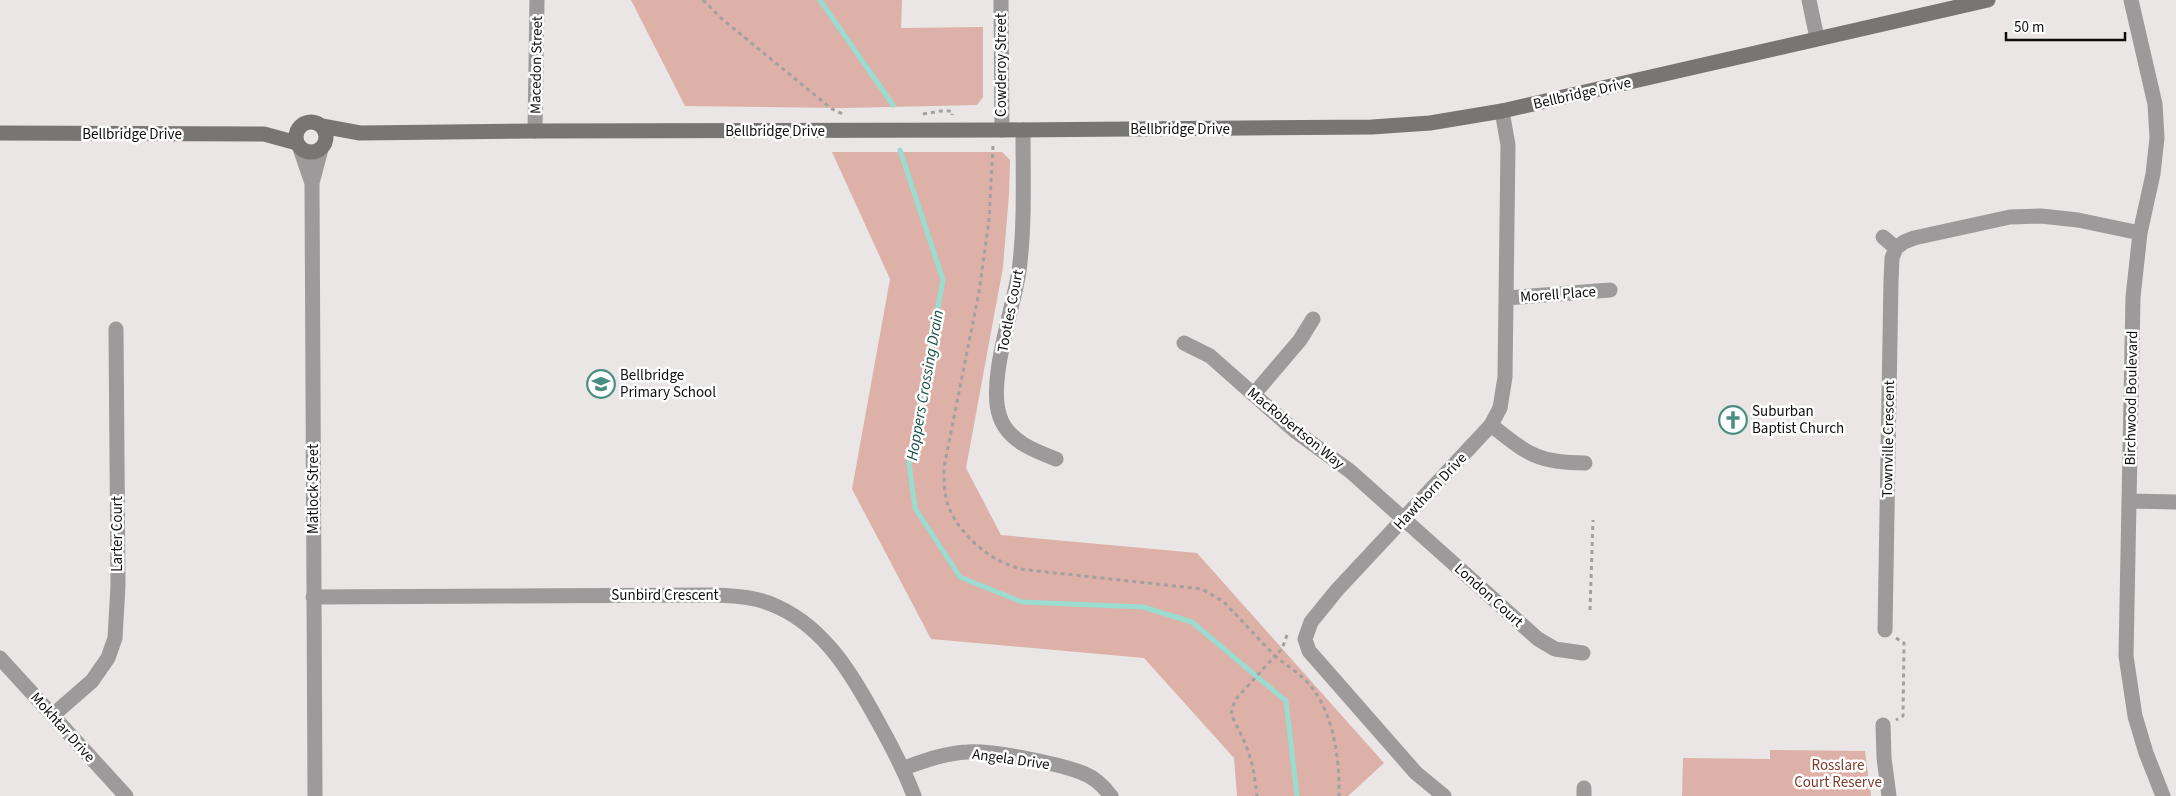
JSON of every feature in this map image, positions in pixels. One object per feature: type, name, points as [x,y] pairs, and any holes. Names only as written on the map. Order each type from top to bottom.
[{"type":"street","name":"Macedon Street","points":[[535,130],[537,0]]},
{"type":"street","name":"Cowderoy Street","points":[[1001,0],[1002,130]]},
{"type":"street","points":[[1809,0],[1818,38]]},
{"type":"street","name":"Bellbridge Drive","points":[[322,126],[360,134],[535,130],[1023,130],[1372,127],[1430,123],[1502,111],[1988,0]]},
{"type":"street","name":"Birchwood Boulevard","points":[[2131,0],[2155,104],[2156,121],[2154,174],[2140,233],[2133,298],[2126,656],[2135,716],[2146,753],[2163,796]]},
{"type":"street","name":"Hawthorn Drive","points":[[1444,796],[1416,773],[1309,651],[1305,639],[1311,622],[1337,590],[1491,425],[1500,408],[1503,395],[1506,298],[1508,145],[1502,111]]},
{"type":"street","points":[[313,122],[322,126],[326,135],[322,147],[311,152],[299,145],[296,132],[303,124],[313,122]]},
{"type":"street","name":"Bellbridge Drive","points":[[0,133],[264,134],[303,124]]},
{"type":"street","name":"Tootles Court","points":[[1023,130],[1023,208],[1019,271],[997,379],[995,399],[1000,418],[1008,432],[1027,446],[1056,459]]},
{"type":"street","name":"Bellbridge Drive","points":[[264,134],[299,145]]},
{"type":"street","name":"Bellbridge Drive","points":[[322,147],[360,134]]},
{"type":"street","name":"Matlock Street","points":[[299,145],[312,183]]},
{"type":"street","name":"Matlock Street","points":[[315,796],[312,183],[322,147]]},
{"type":"street","points":[[1883,237],[1896,248],[1914,238],[2010,217],[2041,216],[2078,220],[2140,233]]},
{"type":"street","name":"Townville Crescent","points":[[1885,630],[1891,281],[1892,258],[1896,248]]},
{"type":"street","name":"Morell Place","points":[[1506,298],[1610,290]]},
{"type":"street","points":[[1254,394],[1300,340],[1313,319]]},
{"type":"street","name":"Larter Court","points":[[53,715],[92,681],[108,658],[115,638],[118,586],[116,329]]},
{"type":"street","name":"MacRobertson Way","points":[[1184,343],[1210,356],[1295,430],[1350,471],[1404,519]]},
{"type":"street","points":[[1491,425],[1522,449],[1541,459],[1558,463],[1586,464]]},
{"type":"street","points":[[2129,501],[2176,502]]},
{"type":"street","name":"London Court","points":[[1404,519],[1538,639],[1555,649],[1583,653]]},
{"type":"street","name":"Sunbird Crescent","points":[[313,597],[715,595],[749,597],[778,606],[806,623],[834,651],[859,687],[904,768],[914,796]]},
{"type":"street","name":"Mokhtar Drive","points":[[0,658],[126,796]]},
{"type":"street","points":[[1883,725],[1884,758],[1889,796]]},
{"type":"street","name":"Angela Drive","points":[[904,768],[937,757],[968,752],[999,754],[1062,766],[1086,774],[1102,786],[1111,796]]},
{"type":"path","points":[[1590,610],[1593,520]]},
{"type":"path","points":[[1883,725],[1903,716],[1904,689],[1904,644],[1885,630]]},
{"type":"path","points":[[1287,635],[1282,649],[1275,656],[1312,687],[1320,700],[1332,732],[1339,796]]},
{"type":"green space","points":[[631,0],[902,0],[901,28],[983,27],[983,97],[977,105],[844,108],[685,106]]},
{"type":"green space","points":[[832,152],[1002,152],[1010,160],[1003,267],[966,468],[1001,535],[1197,553],[1384,763],[1348,796],[1237,796],[1234,758],[1144,658],[931,639],[852,489],[890,279]]},
{"type":"green space","name":"Rosslare Court Reserve","points":[[1770,750],[1865,751],[1871,796],[1682,796],[1683,758],[1770,759]]},
{"type":"waterway","name":"Hoppers Crossing Drain","points":[[820,0],[893,105]]},
{"type":"waterway","name":"Hoppers Crossing Drain","points":[[900,150],[943,280],[909,463],[915,508],[960,577],[1022,602],[1143,607],[1192,622],[1286,701],[1297,796]]},
{"type":"place","name":"Bellbridge Primary School","points":[[601,384]]},
{"type":"place","name":"Suburban Baptist Church","points":[[1733,420]]}]
